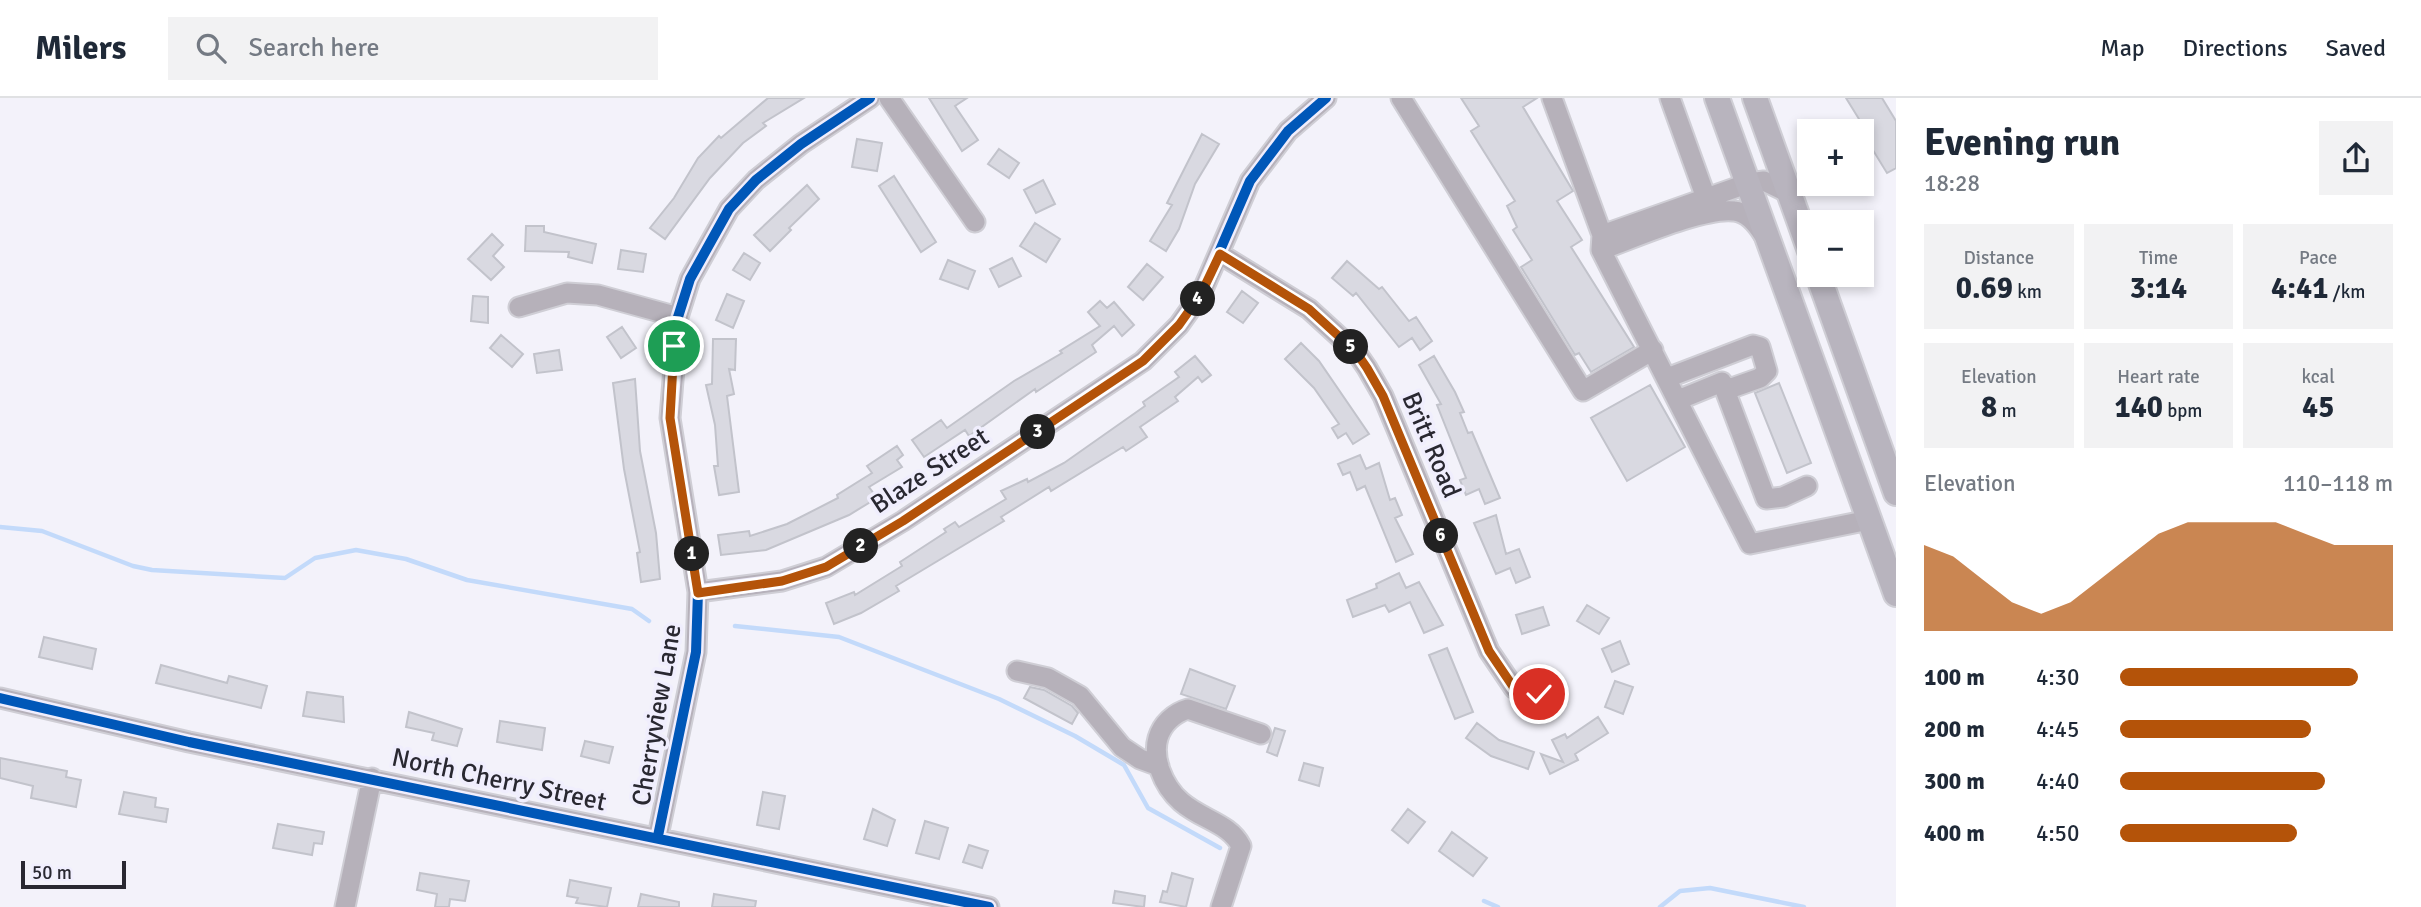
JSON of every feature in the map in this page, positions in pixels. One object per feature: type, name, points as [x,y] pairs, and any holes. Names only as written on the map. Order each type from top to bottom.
[{"type":"main road","points":[[1717,98],[1896,594]]},
{"type":"main road","points":[[1755,98],[1797,215]]},
{"type":"main road","points":[[1822,287],[1896,493]]},
{"type":"street","name":"Cherryview Lane","points":[[658,836],[696,652],[698,593],[670,418],[678,317],[690,279],[729,209],[756,180],[801,144],[870,98]]},
{"type":"street","points":[[889,98],[975,222]]},
{"type":"street","name":"Blaze Street","points":[[698,593],[782,581],[826,567],[903,521],[1143,361],[1179,325],[1201,294],[1250,181],[1288,131],[1326,98]]},
{"type":"street","points":[[1552,98],[1602,242],[1750,544],[1869,520]]},
{"type":"street","points":[[1670,98],[1706,198]]},
{"type":"street","points":[[1404,99],[1583,391],[1653,350]]},
{"type":"street","points":[[1602,242],[1749,183],[1764,181],[1789,193]]},
{"type":"street","points":[[1602,242],[1713,212],[1735,211],[1748,216],[1772,246]]},
{"type":"street","name":"Britt Road","points":[[1220,254],[1309,309],[1356,352],[1383,396],[1489,651],[1514,688],[1539,694]]},
{"type":"street","points":[[519,307],[567,293],[598,295],[678,317]]},
{"type":"street","points":[[1667,378],[1753,345],[1759,347],[1767,371],[1759,378],[1726,390]]},
{"type":"street","points":[[1678,400],[1722,382],[1766,499],[1783,497],[1807,486]]},
{"type":"street","points":[[1017,671],[1048,678],[1080,696],[1122,747],[1140,759],[1159,765]]},
{"type":"street","name":"North Cherry Street","points":[[0,698],[189,741],[658,836],[989,907]]},
{"type":"street","points":[[1220,907],[1241,846],[1230,832],[1182,804],[1171,792],[1159,765],[1158,737],[1164,726],[1181,711],[1199,711],[1261,734]]},
{"type":"street","points":[[345,907],[372,778]]},
{"type":"building","points":[[768,98],[804,98],[763,123],[766,126],[743,143],[710,178],[665,239],[650,228],[674,198],[698,158],[719,136],[721,138]]},
{"type":"building","points":[[929,98],[967,98],[955,106],[978,140],[962,151]]},
{"type":"building","points":[[1461,98],[1537,98],[1523,107],[1573,191],[1557,201],[1582,240],[1571,247],[1634,347],[1591,372],[1579,353],[1575,355],[1521,267],[1532,260],[1513,230],[1517,227],[1507,206],[1515,201],[1471,131],[1479,126]]},
{"type":"building","points":[[1846,98],[1882,98],[1896,121],[1896,168],[1887,173],[1874,152],[1874,119],[1859,119]]},
{"type":"building","points":[[1202,134],[1219,144],[1195,184],[1179,229],[1166,251],[1150,241],[1172,205],[1167,203]]},
{"type":"building","points":[[857,139],[882,143],[877,171],[852,167]]},
{"type":"building","points":[[999,149],[1019,163],[1009,178],[988,164]]},
{"type":"building","points":[[894,176],[936,242],[921,252],[879,186]]},
{"type":"building","points":[[1043,180],[1055,204],[1036,213],[1024,190]]},
{"type":"building","points":[[807,185],[819,199],[770,251],[754,235]]},
{"type":"building","points":[[1035,223],[1060,239],[1046,262],[1020,246]]},
{"type":"building","points":[[526,226],[544,226],[544,232],[596,244],[592,263],[568,257],[569,252],[525,251]]},
{"type":"building","points":[[492,234],[503,245],[493,256],[504,267],[491,280],[468,259]]},
{"type":"building","points":[[621,250],[646,254],[643,272],[618,269]]},
{"type":"building","points":[[744,253],[760,263],[750,280],[733,270]]},
{"type":"building","points":[[1012,258],[1021,276],[999,287],[990,269]]},
{"type":"building","points":[[948,260],[975,271],[968,289],[940,279]]},
{"type":"building","points":[[1347,261],[1379,289],[1382,287],[1409,321],[1416,317],[1432,341],[1420,350],[1412,338],[1399,347],[1356,293],[1353,296],[1332,278]]},
{"type":"building","points":[[1147,264],[1163,277],[1143,300],[1128,287]]},
{"type":"building","points":[[1242,291],[1258,303],[1243,323],[1227,312]]},
{"type":"building","points":[[727,294],[744,301],[733,328],[716,320]]},
{"type":"building","points":[[473,296],[488,297],[488,323],[471,321]]},
{"type":"building","points":[[1100,301],[1107,308],[1114,302],[1134,325],[1122,336],[1114,326],[1092,345],[1096,352],[1036,392],[1035,389],[969,436],[965,430],[924,457],[912,440],[941,420],[947,428],[1100,326],[1088,312]]},
{"type":"building","points":[[622,327],[636,348],[621,358],[607,337]]},
{"type":"building","points":[[501,335],[523,354],[512,367],[490,348]]},
{"type":"building","points":[[713,339],[736,339],[735,370],[729,369],[734,394],[727,396],[739,492],[719,495],[714,466],[718,466],[715,425],[706,385],[712,384]]},
{"type":"building","points":[[1301,343],[1319,361],[1369,434],[1353,444],[1346,433],[1338,438],[1332,428],[1339,424],[1314,388],[1285,359]]},
{"type":"building","points":[[559,350],[562,370],[537,373],[534,354]]},
{"type":"building","points":[[1195,356],[1211,375],[1202,382],[1198,377],[1175,397],[1178,401],[1140,427],[1147,437],[1126,451],[1123,447],[1051,491],[1049,487],[1001,517],[1004,521],[896,586],[899,591],[861,613],[834,624],[826,603],[854,592],[855,595],[902,566],[900,562],[946,532],[944,529],[955,522],[959,527],[1006,499],[1001,491],[1027,479],[1028,482],[1064,463],[1145,406],[1143,402],[1179,377],[1175,372]]},
{"type":"building","points":[[1434,356],[1455,392],[1464,412],[1460,413],[1468,433],[1472,432],[1500,498],[1485,504],[1479,489],[1466,495],[1460,480],[1466,478],[1437,405],[1441,404],[1419,365]]},
{"type":"building","points":[[635,379],[640,451],[656,533],[660,579],[641,582],[637,553],[640,552],[624,469],[613,383]]},
{"type":"building","points":[[1779,383],[1811,463],[1787,473],[1755,393]]},
{"type":"building","points":[[1650,385],[1685,447],[1627,481],[1591,418]]},
{"type":"building","points":[[897,446],[903,455],[897,460],[902,467],[869,487],[877,498],[849,515],[766,550],[721,555],[718,535],[749,531],[750,536],[787,524],[838,498],[837,495],[872,473],[867,466]]},
{"type":"building","points":[[1360,455],[1366,469],[1379,463],[1390,500],[1395,498],[1402,515],[1395,518],[1413,554],[1396,562],[1365,486],[1357,490],[1350,472],[1343,475],[1338,464]]},
{"type":"building","points":[[1496,515],[1506,554],[1519,549],[1530,577],[1516,583],[1510,568],[1496,574],[1474,523]]},
{"type":"building","points":[[1399,573],[1406,588],[1419,582],[1443,625],[1424,633],[1410,602],[1389,612],[1385,605],[1353,617],[1347,600],[1377,588],[1376,584]]},
{"type":"building","points":[[1587,605],[1609,618],[1599,634],[1577,621]]},
{"type":"building","points":[[1543,607],[1549,625],[1522,634],[1516,615]]},
{"type":"building","points":[[44,637],[96,649],[92,669],[39,657]]},
{"type":"building","points":[[1620,641],[1629,664],[1612,672],[1602,649]]},
{"type":"building","points":[[1447,648],[1473,712],[1455,719],[1429,655]]},
{"type":"building","points":[[161,665],[227,683],[229,676],[267,686],[261,708],[156,683]]},
{"type":"building","points":[[1190,669],[1235,686],[1226,709],[1181,694]]},
{"type":"building","points":[[1615,681],[1633,687],[1623,714],[1605,707]]},
{"type":"building","points":[[1030,687],[1044,690],[1072,706],[1078,713],[1072,724],[1024,698]]},
{"type":"building","points":[[307,692],[343,697],[344,722],[303,716]]},
{"type":"building","points":[[409,712],[462,729],[457,746],[432,740],[434,733],[406,727]]},
{"type":"building","points":[[1598,717],[1608,733],[1575,754],[1578,760],[1550,774],[1541,754],[1563,762],[1552,740],[1565,734],[1567,738]]},
{"type":"building","points":[[500,721],[545,728],[542,750],[497,742]]},
{"type":"building","points":[[1477,723],[1499,740],[1534,752],[1528,769],[1491,756],[1466,738]]},
{"type":"building","points":[[1275,728],[1285,731],[1277,756],[1267,752]]},
{"type":"building","points":[[585,741],[613,747],[609,763],[581,756]]},
{"type":"building","points":[[0,758],[67,771],[66,777],[81,780],[76,807],[31,798],[33,786],[0,778]]},
{"type":"building","points":[[1304,763],[1323,768],[1319,786],[1299,780]]},
{"type":"building","points":[[124,792],[156,798],[155,807],[168,809],[166,822],[119,814]]},
{"type":"building","points":[[763,792],[785,796],[779,829],[757,825]]},
{"type":"building","points":[[873,809],[895,820],[887,846],[864,839]]},
{"type":"building","points":[[1408,809],[1425,822],[1408,843],[1392,830]]},
{"type":"building","points":[[925,821],[948,828],[939,859],[916,853]]},
{"type":"building","points":[[278,824],[324,832],[322,844],[314,843],[312,855],[273,848]]},
{"type":"building","points":[[1452,832],[1487,858],[1473,876],[1439,851]]},
{"type":"building","points":[[969,845],[988,851],[982,868],[963,862]]},
{"type":"building","points":[[420,873],[469,881],[465,901],[450,899],[449,907],[435,907],[437,894],[417,890]]},
{"type":"building","points":[[1172,873],[1193,879],[1186,907],[1160,902],[1163,891],[1167,892]]},
{"type":"building","points":[[570,880],[611,888],[607,907],[576,903],[578,898],[567,896]]},
{"type":"building","points":[[1115,891],[1145,896],[1144,907],[1113,903]]},
{"type":"building","points":[[641,894],[679,902],[679,907],[638,907]]},
{"type":"building","points":[[714,894],[756,901],[755,907],[712,907]]},
{"type":"waterway","points":[[0,527],[42,531],[133,566],[152,570],[285,578],[315,558],[356,550],[406,559],[467,580],[632,609],[649,621]]},
{"type":"waterway","points":[[735,626],[839,637],[999,699],[1075,736],[1124,765],[1148,808],[1220,848]]},
{"type":"waterway","points":[[1660,907],[1680,891],[1710,888],[1804,907]]},
{"type":"waterway","points":[[1484,901],[1498,907]]},
{"type":"cycle path","points":[[658,836],[696,652],[698,592],[670,418],[678,317],[690,279],[729,209],[756,180],[801,144],[870,98]]},
{"type":"cycle path","points":[[698,592],[782,581],[826,567],[903,521],[1143,361],[1179,325],[1201,294],[1250,181],[1288,131],[1326,98]]},
{"type":"cycle path","points":[[0,698],[189,742],[989,907]]},
{"type":"route","points":[[674,346],[670,418],[698,593],[782,581],[826,567],[903,521],[1143,361],[1179,325],[1201,294],[1220,254],[1309,309],[1356,352],[1383,396],[1489,651],[1514,688],[1525,693],[1539,694]]}]
